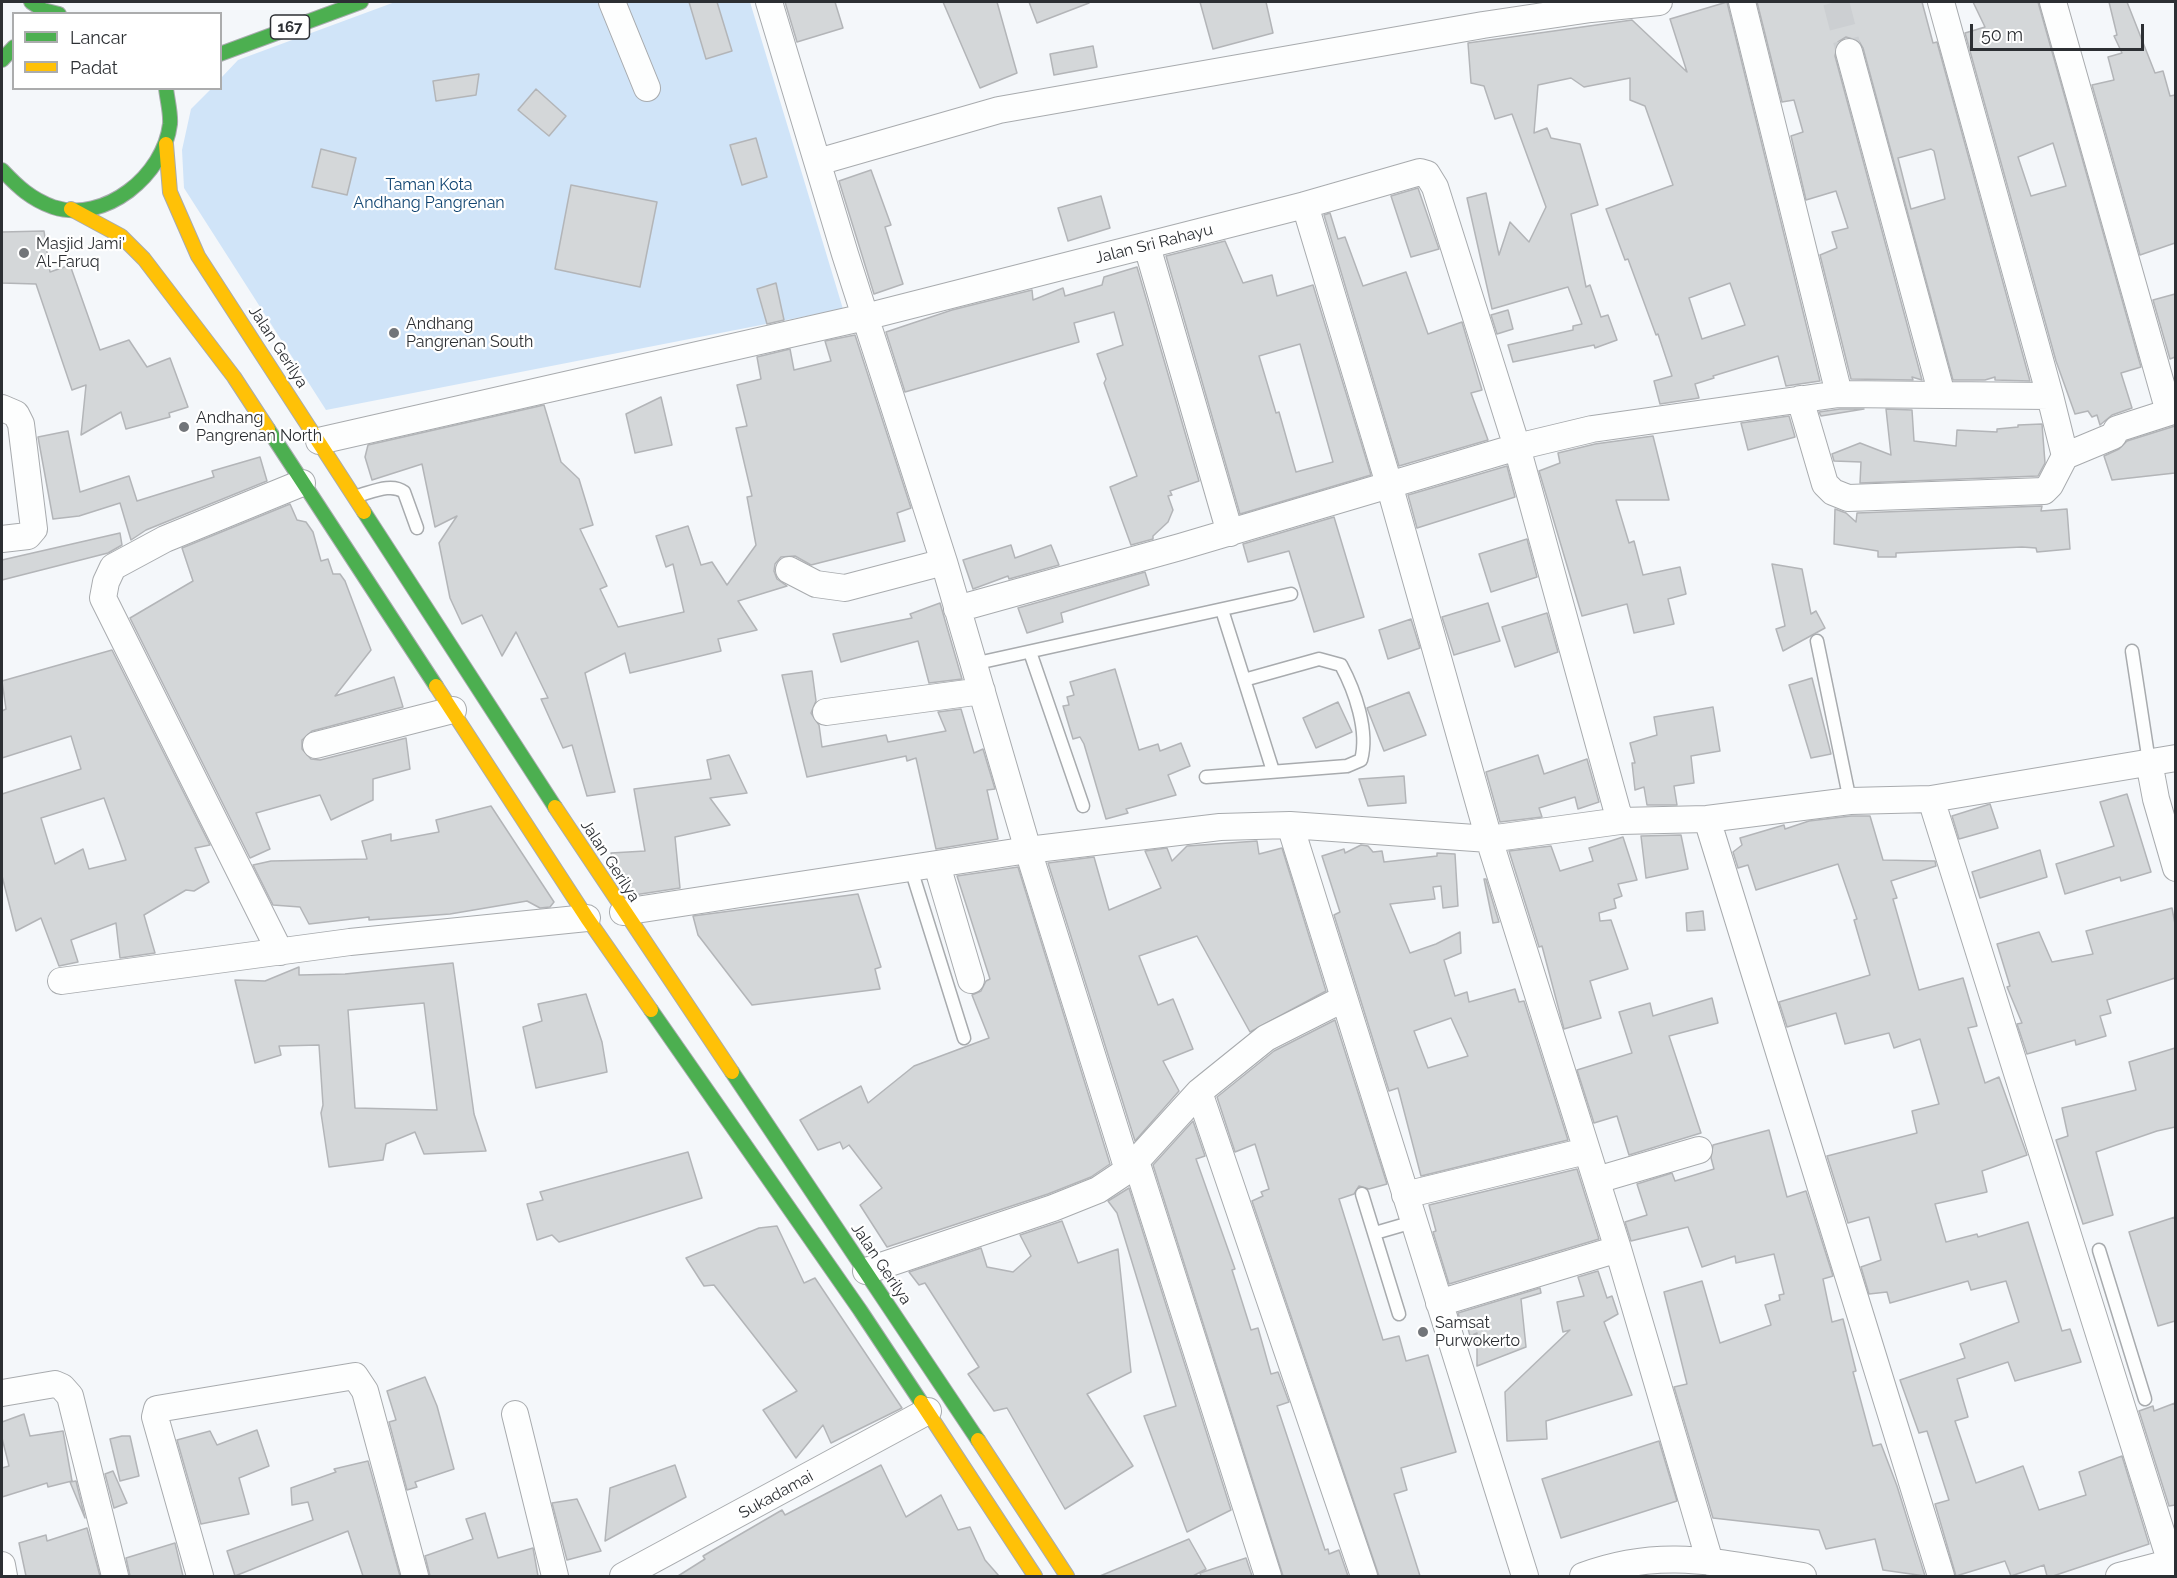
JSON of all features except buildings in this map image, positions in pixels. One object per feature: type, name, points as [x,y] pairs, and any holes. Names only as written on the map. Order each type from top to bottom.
[{"type":"main road","points":[[31,2],[51,12]]},
{"type":"main road","name":"167","points":[[222,53],[361,2]]},
{"type":"main road","points":[[2,170],[23,193],[46,204],[71,209],[102,207],[130,193],[152,172],[166,144],[171,121],[166,90]]},
{"type":"main road","name":"Jalan Gerilya","points":[[166,144],[170,192],[198,256],[623,912],[883,1295],[1067,1576]]},
{"type":"main road","points":[[71,209],[121,236],[144,259],[234,377],[587,918],[860,1310],[1035,1576]]},
{"type":"main road","points":[[396,623],[424,605]]},
{"type":"main road","points":[[860,1310],[883,1295]]},
{"type":"street","points":[[612,2],[647,88]]},
{"type":"street","points":[[769,2],[865,317],[944,562],[1028,850],[1269,1576]]},
{"type":"street","points":[[818,162],[999,110],[1590,5],[1659,2]]},
{"type":"street","points":[[1742,2],[1839,394]]},
{"type":"street","points":[[1941,2],[2065,456]]},
{"type":"street","points":[[1800,399],[1825,484],[1833,492],[1848,498],[2044,491],[2050,485],[2065,456],[2113,436],[2117,429],[2172,411],[2053,2]]},
{"type":"street","points":[[1849,52],[1942,395]]},
{"type":"street","name":"Jalan Sri Rahayu","points":[[319,441],[865,317],[1305,205],[1420,172],[1430,177],[1435,187],[1517,447]]},
{"type":"street","points":[[1305,205],[1389,484],[1489,839],[1618,1249],[1710,1562]]},
{"type":"street","points":[[1147,246],[1230,532]]},
{"type":"street","points":[[957,609],[1230,532],[1517,447],[1592,429],[1839,394],[2050,396]]},
{"type":"street","points":[[2,408],[16,414],[21,424],[34,529],[28,536],[2,539]]},
{"type":"street","points":[[1517,447],[1620,821]]},
{"type":"street","points":[[280,952],[104,598],[106,582],[113,567],[165,539],[302,483]]},
{"type":"street","points":[[789,570],[816,584],[845,588],[944,562]]},
{"type":"street","points":[[826,712],[982,691]]},
{"type":"street","points":[[316,745],[453,710]]},
{"type":"street","points":[[623,912],[1028,850],[1220,826],[1290,825],[1489,839],[1620,821],[1707,819],[1850,801],[1931,799],[2175,758]]},
{"type":"street","points":[[2150,762],[2156,799],[2175,868]]},
{"type":"street","points":[[1931,799],[2127,1384],[2167,1567],[2119,1576]]},
{"type":"street","points":[[1707,819],[1941,1576]]},
{"type":"street","points":[[1290,825],[1525,1576]]},
{"type":"street","points":[[937,865],[971,981]]},
{"type":"street","points":[[61,981],[350,942],[587,918]]},
{"type":"street","points":[[866,1271],[1098,1190],[1132,1165],[1199,1092],[1266,1038],[1344,999]]},
{"type":"street","points":[[1199,1092],[1364,1576]]},
{"type":"street","points":[[1596,1180],[1699,1150]]},
{"type":"street","points":[[1405,1195],[1586,1151]]},
{"type":"street","points":[[1439,1303],[1618,1249]]},
{"type":"street","points":[[200,1576],[155,1417],[157,1409],[355,1376],[365,1391],[415,1576]]},
{"type":"street","points":[[2,1393],[56,1384],[70,1396],[115,1576]]},
{"type":"street","name":"Sukadamai","points":[[623,1576],[928,1411]]},
{"type":"street","points":[[515,1414],[555,1576]]},
{"type":"street","points":[[1583,1576],[1620,1564],[1646,1559],[1682,1567],[1710,1562],[1803,1576]]},
{"type":"street","points":[[2,1565],[4,1576]]},
{"type":"lane","points":[[316,2],[322,16]]},
{"type":"lane","points":[[355,497],[391,487],[399,489],[404,492],[417,528]]},
{"type":"lane","points":[[973,664],[1291,594]]},
{"type":"lane","points":[[1222,610],[1274,771]]},
{"type":"lane","points":[[1817,641],[1850,801]]},
{"type":"lane","points":[[2132,651],[2150,762]]},
{"type":"lane","points":[[1030,652],[1083,806]]},
{"type":"lane","points":[[1206,777],[1347,765],[1361,760],[1365,747],[1350,681],[1341,665],[1318,659],[1244,680]]},
{"type":"lane","points":[[911,869],[964,1038]]},
{"type":"lane","points":[[1362,1194],[1399,1314]]},
{"type":"lane","points":[[1375,1233],[1413,1222]]},
{"type":"lane","points":[[2099,1250],[2105,1314]]},
{"type":"lane","points":[[2127,1384],[2145,1399]]},
{"type":"green space","name":"Taman Kota Andhang Pangrenan","points":[[395,2],[750,2],[843,309],[326,410],[184,188],[182,150],[191,109],[210,90],[222,90],[222,77],[238,60]]},
{"type":"tunnel","points":[[1836,2],[1849,52]]},
{"type":"traffic: fast","points":[[31,2],[51,12]]},
{"type":"traffic: fast","points":[[222,53],[361,2]]},
{"type":"traffic: fast","points":[[2,60],[12,49]]},
{"type":"traffic: fast","points":[[2,170],[25,192],[53,207],[73,210],[92,208],[111,202],[129,191],[144,177],[156,161],[165,143],[170,124],[166,90]]},
{"type":"traffic: fast","points":[[268,429],[436,686]]},
{"type":"traffic: fast","points":[[364,512],[555,807]]},
{"type":"traffic: fast","points":[[651,1010],[860,1310],[921,1402]]},
{"type":"traffic: fast","points":[[732,1072],[978,1440]]},
{"type":"traffic: slow","points":[[166,144],[170,192],[198,256],[364,512]]},
{"type":"traffic: slow","points":[[71,209],[121,236],[144,259],[234,377],[268,429]]},
{"type":"traffic: slow","points":[[436,686],[587,918],[651,1010]]},
{"type":"traffic: slow","points":[[555,807],[732,1072]]},
{"type":"traffic: slow","points":[[921,1402],[1035,1576]]},
{"type":"traffic: slow","points":[[978,1440],[1067,1576]]},
{"type":"place","name":"Masjid Jami' Al-Faruq","points":[[24,253]]},
{"type":"place","name":"Andhang Pangrenan South","points":[[394,333]]},
{"type":"place","name":"Andhang Pangrenan North","points":[[184,427]]},
{"type":"place","name":"Samsat Purwokerto","points":[[1423,1332]]}]
